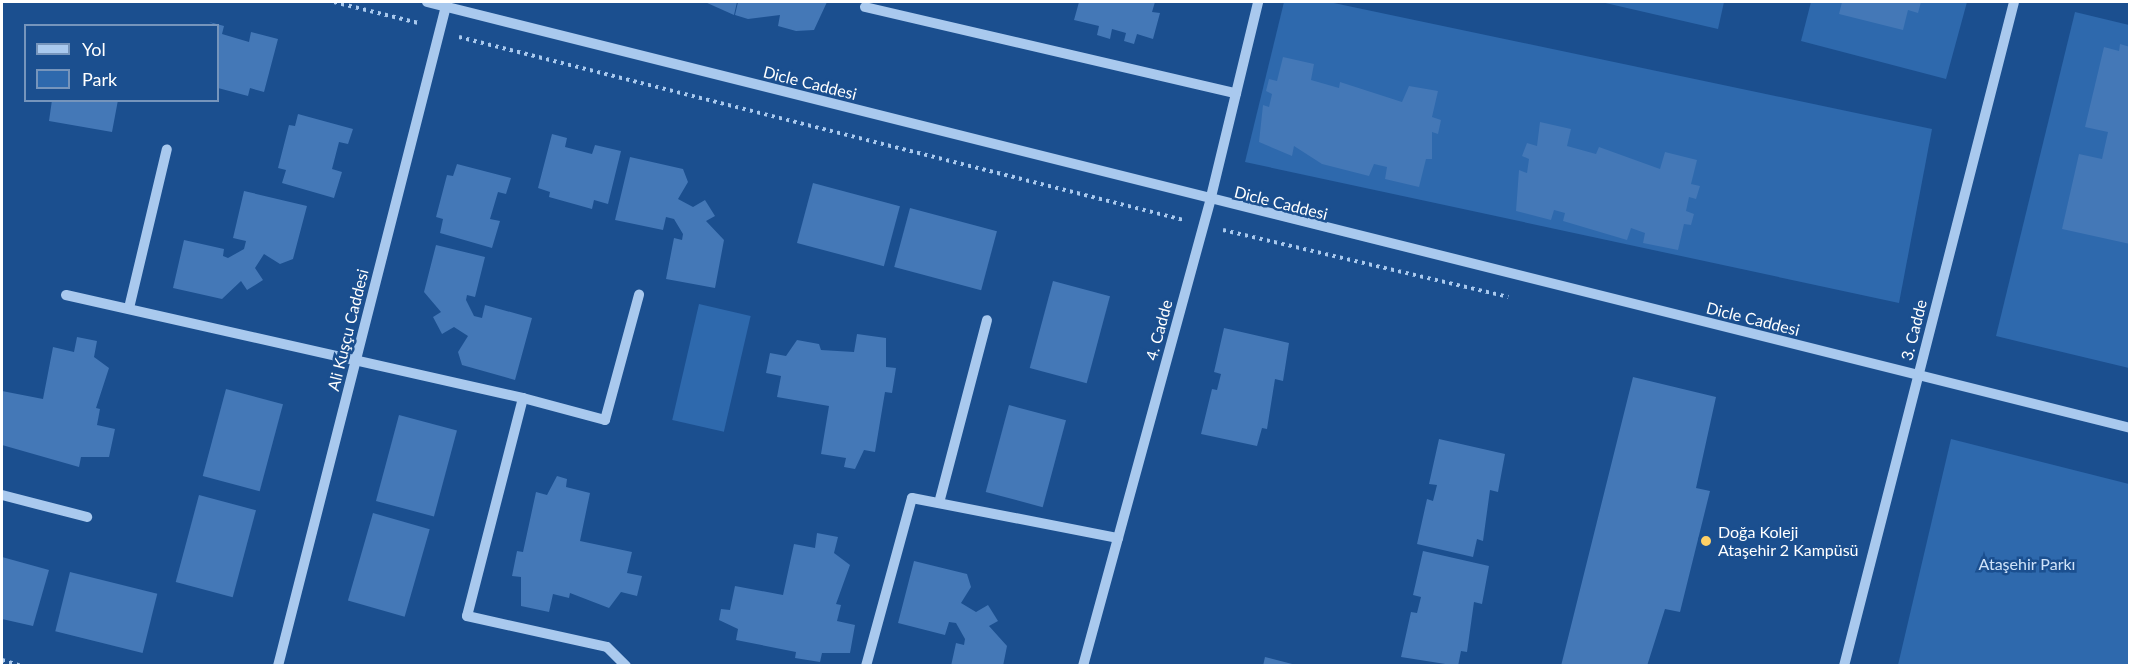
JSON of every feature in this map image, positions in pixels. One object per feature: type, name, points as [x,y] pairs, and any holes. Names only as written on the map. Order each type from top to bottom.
[{"type":"street","name":"Dicle Caddesi","points":[[427,2],[447,4],[1210,201],[2130,428]]},
{"type":"street","name":"4. Cadde","points":[[1083,666],[1204,225],[1258,2]]},
{"type":"street","name":"3. Cadde","points":[[1844,666],[2014,2]]},
{"type":"street","name":"Ali Kuşçu Caddesi","points":[[278,666],[447,4]]},
{"type":"street","points":[[865,7],[1236,93]]},
{"type":"street","points":[[129,308],[167,149]]},
{"type":"street","points":[[66,295],[357,358],[605,420],[639,295]]},
{"type":"street","points":[[939,503],[987,320]]},
{"type":"street","points":[[523,398],[467,616],[607,647],[626,666]]},
{"type":"street","points":[[2,495],[87,517]]},
{"type":"street","points":[[866,666],[912,498],[1118,538]]},
{"type":"path","points":[[334,2],[441,29],[472,43],[1204,225],[1517,299]]},
{"type":"path","points":[[2,660],[22,666]]},
{"type":"green space","points":[[1284,2],[1329,2],[1932,129],[1899,303],[1245,162]]},
{"type":"green space","points":[[1601,2],[1724,2],[1718,29]]},
{"type":"green space","points":[[1811,2],[1967,2],[1946,79],[1801,41]]},
{"type":"green space","points":[[2075,12],[2129,25],[2129,368],[1996,336]]},
{"type":"green space","points":[[699,304],[751,316],[724,432],[672,420]]},
{"type":"green space","name":"Ataşehir Parkı","points":[[1951,439],[2129,484],[2129,665],[1898,665]]},
{"type":"building","points":[[705,2],[737,2],[734,15]]},
{"type":"building","points":[[738,2],[827,2],[814,30],[796,31],[778,26],[780,15],[748,19],[735,15]]},
{"type":"building","points":[[1079,2],[1155,2],[1152,12],[1160,13],[1153,39],[1137,34],[1134,44],[1124,41],[1126,33],[1112,29],[1110,39],[1097,35],[1099,26],[1074,20]]},
{"type":"building","points":[[1842,2],[1921,2],[1918,13],[1908,10],[1903,30],[1839,14]]},
{"type":"building","points":[[219,25],[224,26],[222,34],[249,42],[251,32],[278,39],[264,92],[250,88],[248,96],[219,88]]},
{"type":"building","points":[[2120,44],[2130,47],[2130,244],[2062,229],[2079,154],[2102,159],[2108,132],[2085,127],[2104,47],[2119,51]]},
{"type":"building","points":[[1283,57],[1314,64],[1311,80],[1339,88],[1340,82],[1402,102],[1409,86],[1438,91],[1432,117],[1441,120],[1438,134],[1432,132],[1432,159],[1426,159],[1419,187],[1385,179],[1387,167],[1374,164],[1369,176],[1322,164],[1294,146],[1292,156],[1259,142],[1263,105],[1269,107],[1272,94],[1266,91],[1269,79],[1277,81]]},
{"type":"building","points":[[52,102],[118,102],[112,132],[49,121]]},
{"type":"building","points":[[298,114],[353,129],[348,144],[339,142],[332,169],[342,172],[334,198],[282,183],[286,170],[278,168],[289,125],[295,126]]},
{"type":"building","points":[[1540,122],[1571,129],[1567,146],[1596,154],[1599,147],[1660,169],[1665,152],[1697,160],[1691,184],[1700,186],[1696,199],[1689,197],[1686,211],[1694,214],[1691,225],[1684,224],[1678,250],[1643,243],[1645,233],[1631,228],[1627,240],[1563,221],[1565,213],[1554,210],[1551,220],[1516,211],[1519,170],[1527,173],[1529,159],[1522,156],[1527,143],[1537,146]]},
{"type":"building","points":[[552,134],[567,138],[565,147],[592,154],[595,145],[621,151],[608,204],[594,200],[592,209],[549,197],[550,192],[538,188]]},
{"type":"building","points":[[630,157],[683,169],[688,182],[678,199],[693,207],[705,200],[715,216],[706,221],[724,240],[715,288],[666,279],[674,238],[682,240],[683,234],[674,219],[666,217],[663,230],[615,220]]},
{"type":"building","points":[[457,164],[511,178],[506,194],[498,192],[490,219],[500,221],[492,248],[440,233],[443,219],[436,217],[447,175],[453,176]]},
{"type":"building","points":[[813,183],[900,206],[884,266],[797,243]]},
{"type":"building","points":[[244,191],[307,206],[293,259],[280,264],[264,254],[255,268],[263,280],[247,290],[241,281],[222,299],[173,288],[184,240],[224,249],[223,256],[228,258],[244,249],[246,241],[233,238]]},
{"type":"building","points":[[910,208],[997,231],[981,290],[894,267]]},
{"type":"building","points":[[436,245],[485,257],[475,297],[467,295],[466,300],[474,316],[482,318],[485,305],[532,318],[515,380],[462,365],[458,352],[468,336],[454,327],[442,334],[433,317],[441,312],[424,292]]},
{"type":"building","points":[[1053,281],[1110,296],[1087,383],[1030,368]]},
{"type":"building","points":[[1224,328],[1289,343],[1283,381],[1275,379],[1267,429],[1262,428],[1257,446],[1201,434],[1212,389],[1217,390],[1221,374],[1214,372]]},
{"type":"building","points":[[857,334],[886,338],[886,367],[896,368],[892,393],[885,392],[875,452],[864,450],[855,469],[844,467],[846,458],[821,454],[829,406],[777,397],[781,376],[766,373],[770,353],[786,356],[797,340],[819,344],[821,350],[854,352]]},
{"type":"building","points":[[77,337],[97,341],[94,357],[109,368],[96,408],[100,409],[97,425],[115,429],[109,457],[81,457],[79,467],[2,445],[2,391],[43,399],[53,347],[74,352]]},
{"type":"building","points":[[1633,377],[1716,397],[1696,488],[1710,491],[1680,612],[1665,609],[1647,666],[1561,666]]},
{"type":"building","points":[[226,389],[283,404],[260,491],[203,476]]},
{"type":"building","points":[[1009,405],[1066,420],[1043,507],[986,492]]},
{"type":"building","points":[[399,415],[457,431],[434,516],[376,501]]},
{"type":"building","points":[[1439,439],[1505,454],[1498,492],[1490,490],[1483,541],[1477,539],[1473,557],[1417,544],[1427,499],[1433,501],[1437,485],[1429,484]]},
{"type":"building","points":[[557,476],[567,479],[566,487],[590,493],[580,541],[632,552],[627,573],[642,576],[637,596],[621,592],[609,608],[570,593],[569,598],[553,594],[549,612],[521,606],[521,577],[512,576],[517,551],[523,552],[536,492],[547,495]]},
{"type":"building","points":[[199,495],[256,510],[233,597],[176,582]]},
{"type":"building","points":[[373,513],[430,529],[405,617],[348,600]]},
{"type":"building","points":[[817,533],[838,537],[834,553],[850,565],[836,604],[841,605],[837,621],[855,625],[850,653],[822,653],[820,662],[795,658],[796,652],[736,640],[738,629],[719,620],[721,609],[730,610],[735,586],[783,595],[794,544],[815,548]]},
{"type":"building","points":[[1423,551],[1489,566],[1482,604],[1474,602],[1467,652],[1461,651],[1458,666],[1401,657],[1411,612],[1417,613],[1421,597],[1413,595]]},
{"type":"building","points":[[2,557],[49,570],[33,626],[2,619]]},
{"type":"building","points":[[914,561],[967,574],[971,587],[961,603],[976,612],[988,605],[998,621],[989,626],[1007,646],[1003,666],[951,666],[956,643],[964,645],[965,639],[956,623],[949,622],[945,635],[898,623]]},
{"type":"building","points":[[70,572],[157,594],[143,653],[55,631]]},
{"type":"building","points":[[1265,657],[1296,665],[1296,666],[1263,666]]},
{"type":"place","name":"Doğa Koleji Ataşehir 2 Kampüsü","points":[[1706,541]]}]
